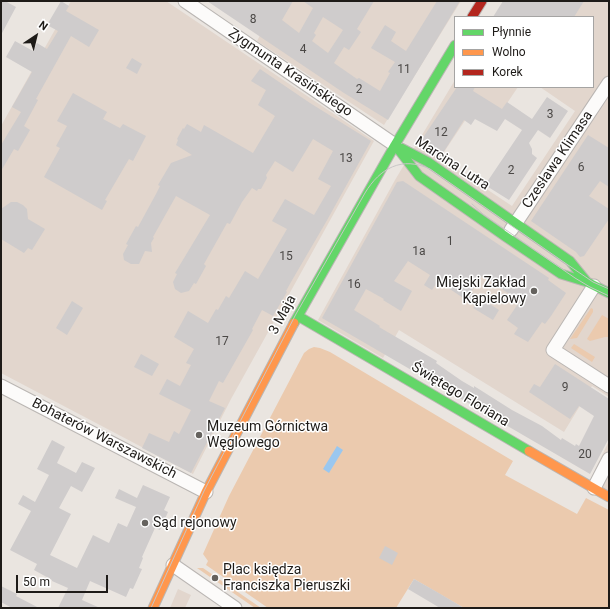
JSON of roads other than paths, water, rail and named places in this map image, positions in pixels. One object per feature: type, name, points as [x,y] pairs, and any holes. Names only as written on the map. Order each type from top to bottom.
[{"type":"street","name":"Zygmunta Krasińskiego","points":[[185,1],[395,144]]},
{"type":"street","points":[[473,16],[482,1]]},
{"type":"street","name":"3 Maja","points":[[153,608],[206,492],[298,316],[395,144],[454,47]]},
{"type":"street","name":"Czesława Klimasa","points":[[506,237],[608,88]]},
{"type":"street","name":"Marcina Lutra","points":[[395,144],[428,162],[570,261],[591,284]]},
{"type":"street","name":"Marcina Lutra","points":[[395,144],[419,176],[506,237],[561,274],[591,284],[609,293]]},
{"type":"street","points":[[591,284],[553,350],[609,386]]},
{"type":"street","name":"Świętego Floriana","points":[[298,316],[609,497]]},
{"type":"street","name":"Bohaterów Warszawskich","points":[[1,386],[206,492]]},
{"type":"street","points":[[594,488],[609,459]]},
{"type":"street","points":[[173,565],[235,608]]},
{"type":"water","points":[[337,446],[343,450],[329,473],[323,469]]},
{"type":"tram line","points":[[151,608],[204,491],[296,314],[365,193],[371,184],[385,171],[401,164],[420,165],[430,169],[593,282],[609,289]]},
{"type":"tram line","points":[[472,204],[483,214],[575,278],[609,296]]},
{"type":"place","name":"Miejski Zakład Kąpielowy","points":[[534,291]]},
{"type":"place","name":"Muzeum Górnictwa Węglowego","points":[[199,435]]},
{"type":"place","name":"Sąd rejonowy","points":[[145,523]]},
{"type":"place","name":"Plac księdza Franciszka Pieruszki","points":[[215,578]]}]
